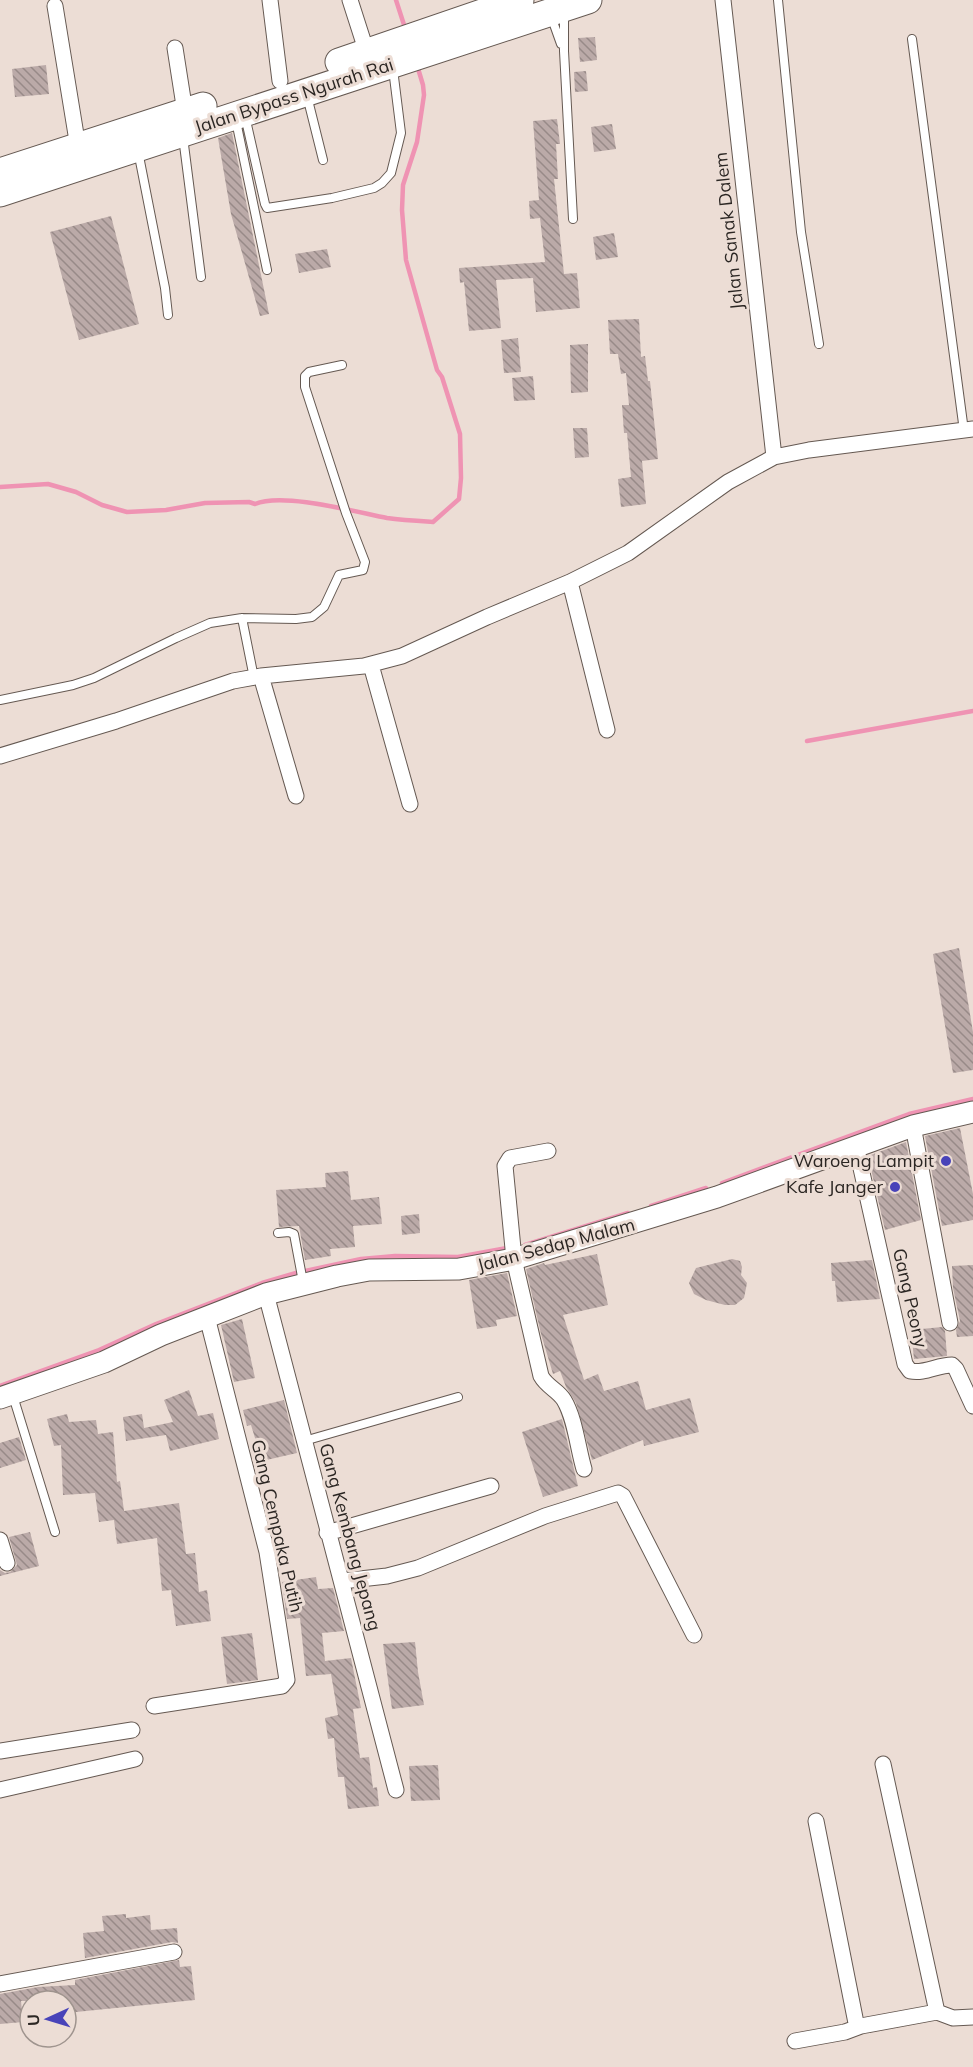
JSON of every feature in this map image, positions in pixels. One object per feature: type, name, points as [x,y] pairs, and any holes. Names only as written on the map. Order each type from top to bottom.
[{"type":"highway","name":"Jalan Bypass Ngurah Rai","points":[[487,23],[517,0]]},
{"type":"highway","name":"Jalan Bypass Ngurah Rai","points":[[0,172],[78,147],[184,122],[239,113],[306,92],[487,23],[567,7]]},
{"type":"highway","name":"Jalan Bypass Ngurah Rai","points":[[0,193],[138,148],[184,122],[280,81],[367,53],[397,56]]},
{"type":"street","points":[[270,0],[280,81]]},
{"type":"street","points":[[350,0],[367,53]]},
{"type":"street","name":"Jalan Sanak Dalem","points":[[723,0],[774,457]]},
{"type":"street","points":[[55,6],[78,147]]},
{"type":"street","points":[[175,48],[184,122]]},
{"type":"street","points":[[0,756],[116,721],[211,688],[258,677],[371,665],[412,652],[570,582],[628,553],[728,482],[774,457],[809,450],[969,430]]},
{"type":"street","points":[[570,582],[607,730]]},
{"type":"street","points":[[371,665],[410,804]]},
{"type":"street","points":[[258,677],[296,796]]},
{"type":"street","name":"Jalan Sedap Malam","points":[[6,1396],[104,1362],[161,1335],[266,1294],[302,1274],[369,1270],[459,1269],[513,1249],[676,1211],[913,1126],[973,1112]]},
{"type":"street","points":[[913,1126],[950,1323]]},
{"type":"street","name":"Gang Peony","points":[[856,1146],[905,1364],[910,1371],[919,1373],[952,1365],[973,1406]]},
{"type":"street","points":[[548,1150],[510,1158],[506,1161],[513,1249],[541,1376],[546,1385],[562,1397],[568,1407],[584,1469]]},
{"type":"street","name":"Gang Kembang Jepang","points":[[266,1294],[396,1790]]},
{"type":"street","name":"Gang Cempaka Putih","points":[[154,1706],[282,1686],[287,1680],[267,1552],[207,1317]]},
{"type":"street","points":[[327,1533],[491,1485]]},
{"type":"street","points":[[342,1581],[387,1576],[418,1568],[545,1516],[618,1493],[623,1496],[694,1635]]},
{"type":"street","points":[[0,1540],[7,1563]]},
{"type":"street","points":[[0,1751],[132,1730]]},
{"type":"street","points":[[0,1790],[135,1759]]},
{"type":"street","points":[[883,1764],[937,2012]]},
{"type":"street","points":[[816,1821],[854,2019],[861,2026]]},
{"type":"street","points":[[0,1984],[174,1952]]},
{"type":"street","points":[[795,2041],[937,2012],[953,2018],[973,2017]]},
{"type":"lane","points":[[778,0],[801,232],[819,344]]},
{"type":"lane","points":[[564,51],[567,7]]},
{"type":"lane","points":[[567,7],[564,51],[573,219]]},
{"type":"lane","points":[[912,39],[969,430]]},
{"type":"lane","points":[[239,113],[267,208],[320,200],[374,188],[391,173],[401,132],[397,56]]},
{"type":"lane","points":[[306,92],[323,160]]},
{"type":"lane","points":[[239,113],[267,270]]},
{"type":"lane","points":[[184,122],[201,278]]},
{"type":"lane","points":[[138,148],[168,315]]},
{"type":"lane","points":[[0,700],[83,681],[210,623],[242,618],[312,617],[324,607],[339,575],[363,570],[365,562],[345,509],[304,381],[309,372],[342,365]]},
{"type":"lane","points":[[242,618],[258,677]]},
{"type":"lane","points":[[278,1233],[294,1234],[302,1274]]},
{"type":"lane","points":[[6,1396],[55,1532]]},
{"type":"lane","points":[[304,1442],[458,1397]]},
{"type":"building","points":[[595,37],[597,60],[580,62],[578,38]]},
{"type":"building","points":[[46,65],[49,94],[15,97],[12,69]]},
{"type":"building","points":[[586,71],[588,91],[575,92],[574,72]]},
{"type":"building","points":[[557,119],[560,144],[556,144],[558,179],[554,179],[564,274],[577,273],[580,308],[536,312],[533,278],[496,280],[501,328],[469,331],[464,282],[460,283],[459,268],[545,262],[540,218],[530,219],[529,201],[539,200],[533,121]]},
{"type":"building","points":[[612,124],[616,149],[594,152],[591,127]]},
{"type":"building","points":[[232,133],[269,314],[260,316],[231,214],[218,138]]},
{"type":"building","points":[[111,216],[139,324],[79,340],[50,232]]},
{"type":"building","points":[[614,233],[618,257],[596,260],[593,237]]},
{"type":"building","points":[[327,249],[331,267],[299,273],[295,254]]},
{"type":"building","points":[[639,319],[641,357],[645,356],[648,381],[650,381],[658,459],[642,461],[646,504],[621,507],[618,479],[631,477],[622,405],[629,405],[626,373],[621,374],[618,354],[610,354],[608,320]]},
{"type":"building","points":[[518,338],[521,372],[504,373],[501,340]]},
{"type":"building","points":[[588,344],[588,392],[571,393],[570,345]]},
{"type":"building","points":[[533,376],[535,400],[514,401],[512,378]]},
{"type":"building","points":[[573,428],[587,428],[589,457],[575,458]]},
{"type":"building","points":[[959,948],[973,1032],[973,1070],[953,1073],[933,954]]},
{"type":"building","name":"Waroeng Lampit","points":[[960,1128],[973,1194],[973,1220],[942,1226],[925,1136]]},
{"type":"building","name":"Kafe Janger","points":[[906,1142],[921,1220],[885,1230],[868,1156]]},
{"type":"building","points":[[348,1171],[351,1200],[379,1197],[382,1224],[353,1226],[355,1247],[330,1249],[331,1256],[305,1260],[299,1226],[279,1227],[276,1190],[326,1187],[325,1173]]},
{"type":"building","points":[[419,1214],[420,1233],[402,1235],[401,1216]]},
{"type":"building","points":[[597,1254],[608,1305],[563,1315],[584,1380],[598,1374],[604,1391],[638,1381],[646,1410],[690,1398],[699,1432],[644,1446],[643,1440],[592,1460],[576,1403],[560,1371],[553,1374],[526,1269],[544,1263],[545,1265]]},
{"type":"building","points":[[732,1259],[740,1261],[741,1275],[747,1283],[744,1298],[735,1305],[725,1305],[694,1294],[689,1283],[696,1268]]},
{"type":"building","points":[[872,1260],[880,1299],[837,1302],[831,1263]]},
{"type":"building","points":[[973,1265],[973,1336],[957,1337],[956,1330],[960,1321],[953,1288],[952,1266]]},
{"type":"building","points":[[507,1273],[517,1316],[496,1320],[497,1326],[477,1329],[469,1280]]},
{"type":"building","points":[[242,1319],[255,1378],[234,1382],[221,1325]]},
{"type":"building","points":[[942,1327],[945,1331],[947,1356],[914,1359],[911,1330]]},
{"type":"building","points":[[189,1390],[198,1416],[213,1413],[219,1439],[170,1451],[166,1435],[126,1441],[123,1417],[142,1414],[144,1428],[173,1422],[164,1400]]},
{"type":"building","points":[[284,1400],[297,1453],[262,1461],[251,1425],[247,1426],[243,1410]]},
{"type":"building","points":[[67,1414],[69,1422],[96,1420],[98,1434],[113,1432],[117,1482],[120,1481],[124,1511],[179,1503],[186,1554],[195,1553],[199,1592],[207,1590],[211,1621],[176,1626],[171,1590],[162,1591],[157,1538],[117,1544],[114,1520],[99,1522],[95,1493],[63,1495],[61,1445],[54,1446],[47,1419]]},
{"type":"building","points":[[562,1419],[578,1486],[543,1497],[522,1432]]},
{"type":"building","points":[[19,1437],[26,1460],[0,1468],[0,1443]]},
{"type":"building","points":[[30,1532],[39,1566],[0,1576],[0,1570],[5,1573],[10,1572],[17,1565],[9,1537]]},
{"type":"building","points":[[316,1577],[318,1589],[333,1588],[344,1631],[322,1633],[325,1661],[351,1658],[361,1708],[353,1709],[360,1758],[369,1757],[373,1788],[377,1787],[379,1806],[348,1809],[344,1777],[338,1777],[334,1738],[328,1739],[325,1718],[338,1715],[331,1674],[306,1676],[300,1618],[287,1619],[282,1582]]},
{"type":"building","points":[[252,1633],[258,1680],[227,1684],[221,1637]]},
{"type":"building","points":[[415,1642],[424,1705],[392,1709],[383,1644]]},
{"type":"building","points":[[438,1765],[440,1800],[411,1801],[409,1766]]},
{"type":"building","points":[[126,1914],[126,1918],[150,1915],[151,1930],[177,1928],[178,1943],[172,1942],[85,1958],[83,1933],[104,1931],[102,1916]]},
{"type":"building","points":[[179,1960],[180,1967],[191,1966],[195,2000],[78,2012],[78,1989],[27,1989],[75,1985],[75,1980]]},
{"type":"building","points":[[18,1991],[18,2022],[0,2024],[0,1994]]},
{"type":"waterway","points":[[396,0],[406,31]]},
{"type":"waterway","points":[[0,487],[48,484],[76,492],[102,505],[127,512],[166,510],[205,503],[249,502],[255,504],[283,500],[320,504],[387,518],[433,522],[459,499],[460,434],[442,377],[437,370],[406,260],[402,210],[403,185],[417,142],[424,95],[417,65]]},
{"type":"waterway","points":[[807,741],[973,711]]},
{"type":"waterway","points":[[722,1183],[909,1114],[973,1099]]},
{"type":"waterway","points":[[651,1206],[706,1188]]},
{"type":"waterway","points":[[525,1245],[628,1213]]},
{"type":"waterway","points":[[0,1386],[99,1350],[156,1324],[262,1283],[296,1273],[361,1259],[395,1256],[458,1257],[507,1248]]},
{"type":"place","name":"Waroeng Lampit","points":[[946,1161]]},
{"type":"place","name":"Kafe Janger","points":[[895,1187]]}]
